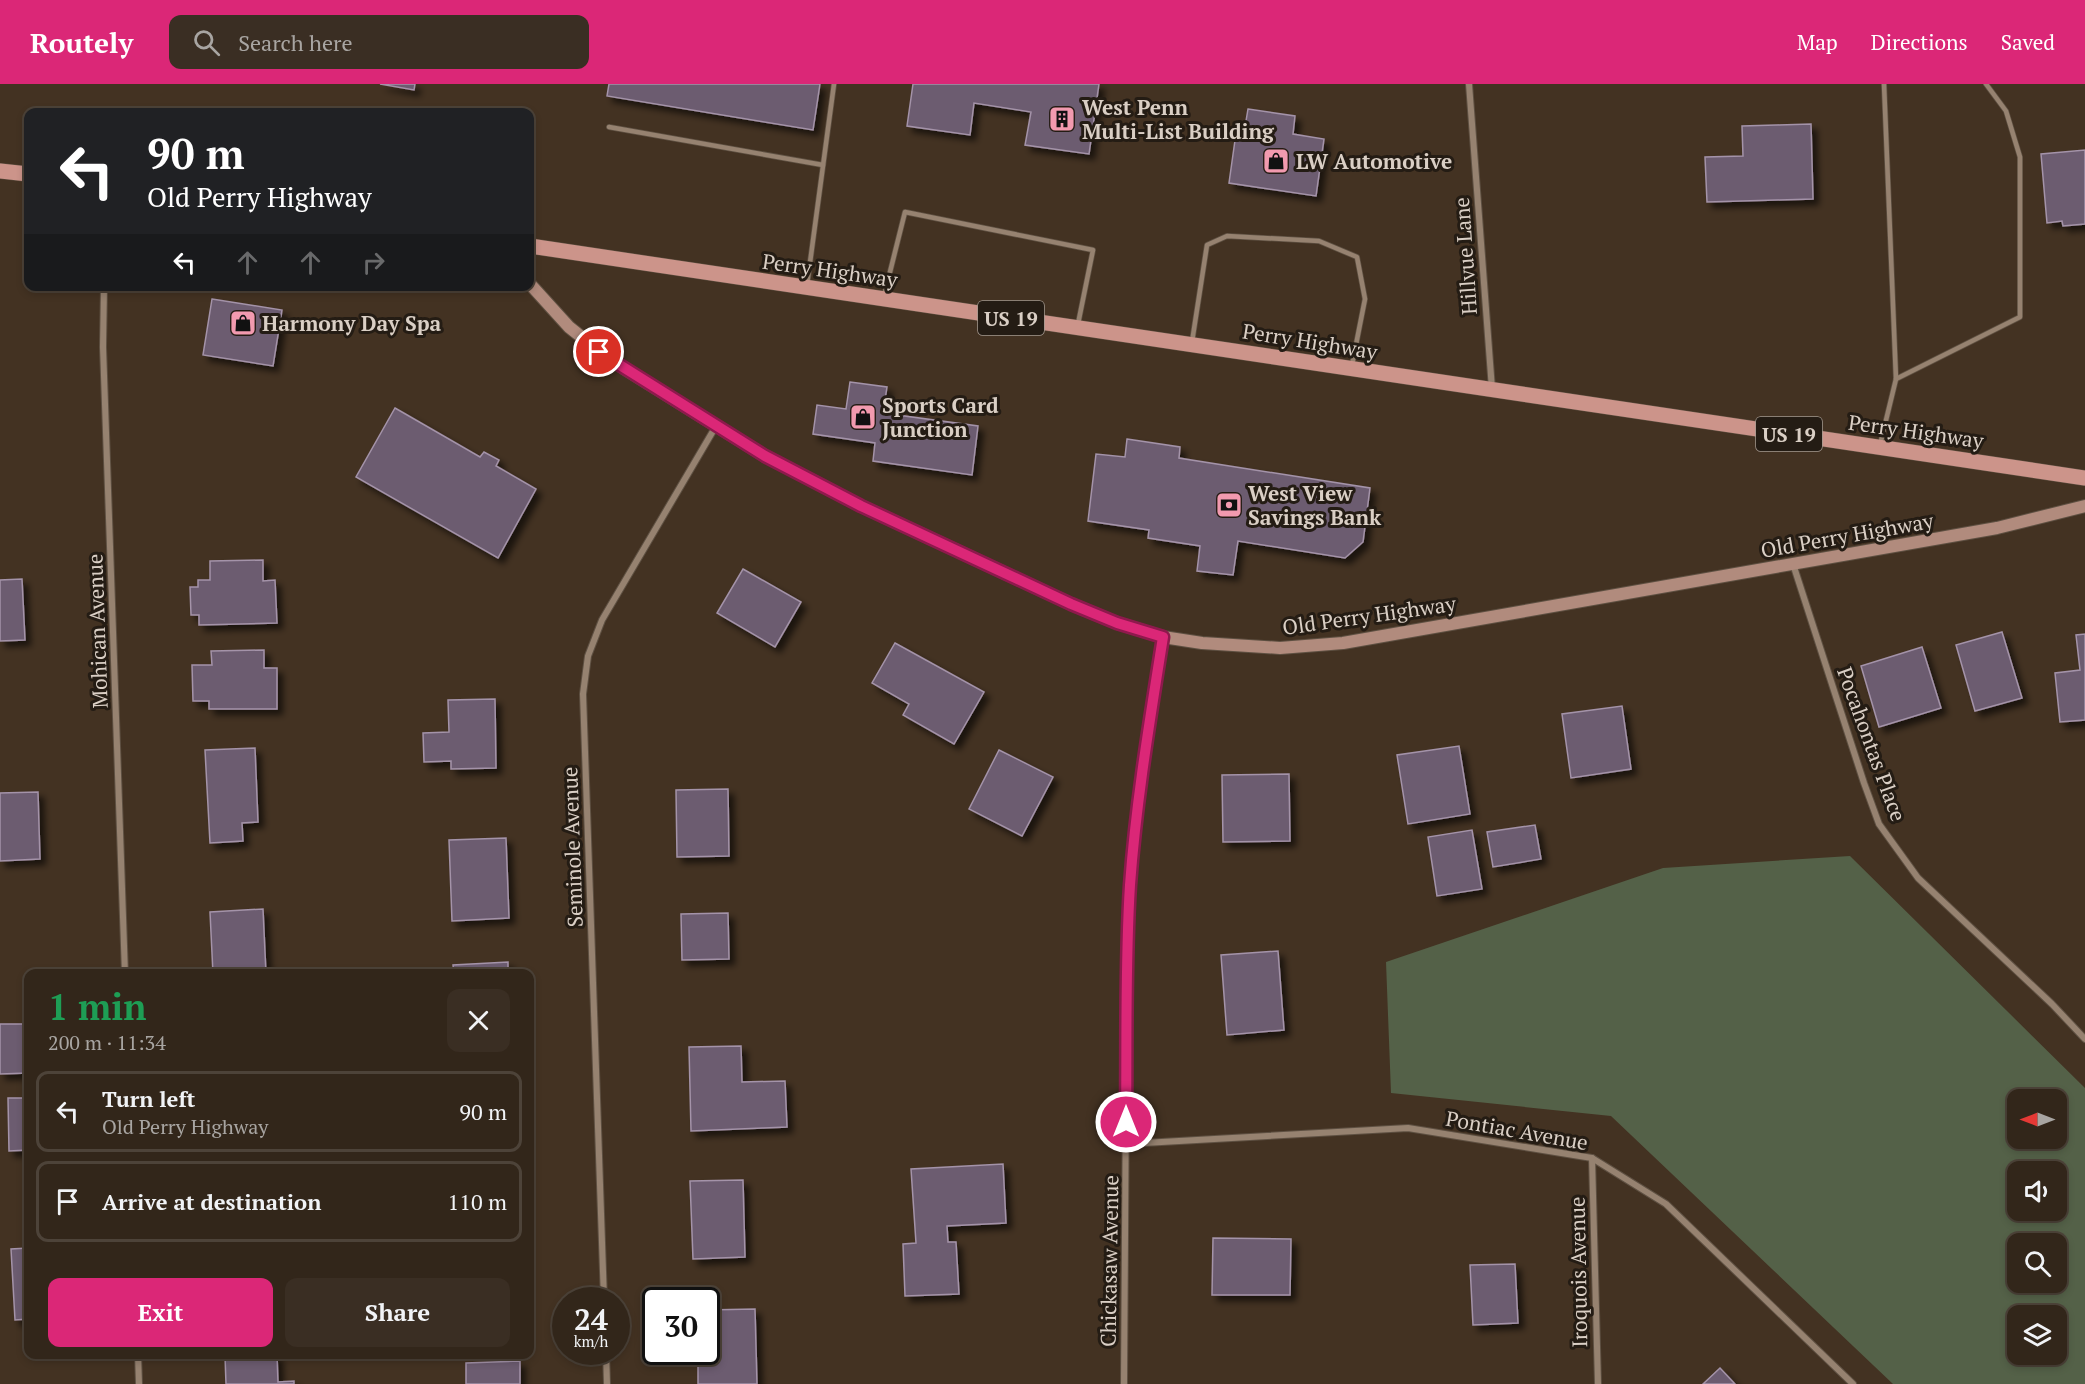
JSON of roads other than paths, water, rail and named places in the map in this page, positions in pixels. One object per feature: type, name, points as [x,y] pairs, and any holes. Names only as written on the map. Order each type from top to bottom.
[{"type":"main road","points":[[0,171],[24,174]]},
{"type":"main road","name":"Perry Highway","points":[[534,247],[2085,478]]},
{"type":"street","name":"Hillvue Lane","points":[[1469,84],[1492,390]]},
{"type":"street","name":"Old Perry Highway","points":[[534,288],[588,344],[765,456],[872,511],[1071,604],[1117,623],[1163,637],[1202,644],[1280,648],[1322,645],[1997,528],[2085,506]]},
{"type":"street","name":"Mohican Avenue","points":[[104,291],[103,348],[125,969]]},
{"type":"street","name":"Seminole Avenue","points":[[604,1287],[583,694],[585,675],[588,656],[602,620],[716,426]]},
{"type":"street","name":"Pocahontas Place","points":[[1793,564],[1879,824],[1918,878],[2052,1004],[2085,1039]]},
{"type":"street","name":"Chickasaw Avenue","points":[[1124,1384],[1127,941],[1130,884],[1142,767],[1163,637]]},
{"type":"street","name":"Pontiac Avenue","points":[[1126,1144],[1408,1128],[1592,1158],[1666,1204],[1853,1384]]},
{"type":"street","name":"Iroquois Avenue","points":[[1592,1158],[1598,1384]]},
{"type":"street","points":[[138,1359],[140,1384]]},
{"type":"street","points":[[606,1365],[607,1384]]},
{"type":"lane","points":[[806,287],[834,84]]},
{"type":"lane","points":[[1879,447],[1896,379],[1884,84]]},
{"type":"lane","points":[[1896,379],[2020,317],[2020,157],[2006,111],[1986,84]]},
{"type":"lane","points":[[609,127],[823,165]]},
{"type":"lane","points":[[883,298],[905,212],[1093,250],[1078,328]]},
{"type":"lane","points":[[1191,345],[1206,245],[1227,236],[1319,241],[1357,257],[1365,298],[1351,369]]},
{"type":"place","name":"West Penn Multi-List Building","points":[[1062,119]]},
{"type":"place","name":"LW Automotive","points":[[1276,161]]},
{"type":"place","name":"Harmony Day Spa","points":[[243,323]]},
{"type":"place","name":"Sports Card Junction","points":[[863,417]]},
{"type":"place","name":"West View Savings Bank","points":[[1229,505]]}]
